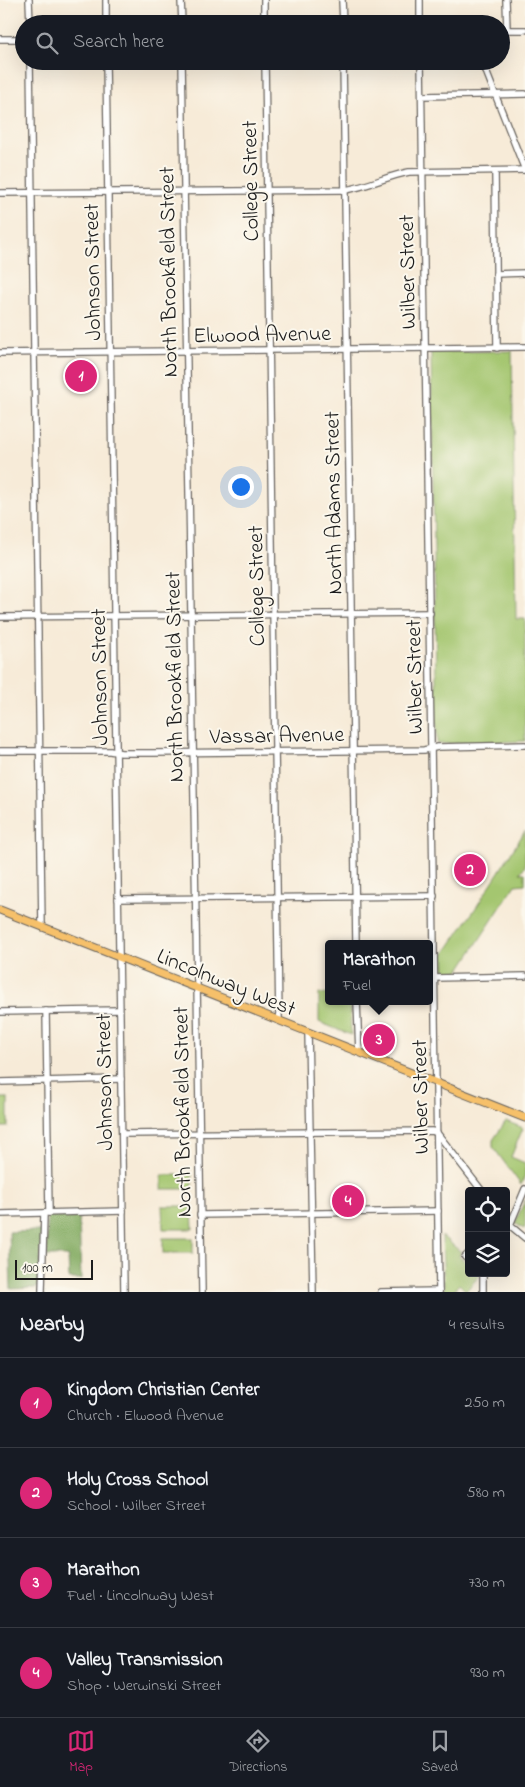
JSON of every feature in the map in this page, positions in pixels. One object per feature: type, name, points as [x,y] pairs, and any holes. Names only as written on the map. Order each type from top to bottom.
[{"type":"main road","name":"Lincolnway West","points":[[0,910],[525,1118]]},
{"type":"street","points":[[29,0],[30,15]]},
{"type":"street","points":[[106,0],[106,15]]},
{"type":"street","points":[[181,0],[182,15]]},
{"type":"street","points":[[264,0],[264,15]]},
{"type":"street","points":[[342,0],[343,15]]},
{"type":"street","points":[[420,0],[420,15]]},
{"type":"street","points":[[505,15],[506,0]]},
{"type":"street","points":[[510,30],[525,30]]},
{"type":"street","points":[[0,39],[15,39]]},
{"type":"street","points":[[30,70],[42,926]]},
{"type":"street","name":"Johnson Street","points":[[106,70],[124,1292]]},
{"type":"street","name":"North Brookfield Street","points":[[182,70],[194,898],[202,1292]]},
{"type":"street","name":"College Street","points":[[265,70],[279,1020]]},
{"type":"street","name":"North Adams Street","points":[[343,70],[356,940]]},
{"type":"street","name":"Wilber Street","points":[[421,70],[439,1292]]},
{"type":"street","points":[[0,193],[345,190],[367,186],[404,173],[525,170],[486,70]]},
{"type":"street","points":[[422,96],[525,94]]},
{"type":"street","points":[[495,171],[497,348]]},
{"type":"street","points":[[496,274],[525,273]]},
{"type":"street","name":"Elwood Avenue","points":[[0,353],[525,347]]},
{"type":"street","points":[[0,617],[430,613]]},
{"type":"street","name":"Vassar Avenue","points":[[0,751],[192,752],[432,749],[525,745]]},
{"type":"street","points":[[118,899],[434,896]]},
{"type":"street","points":[[435,978],[525,976]]},
{"type":"street","points":[[357,1005],[358,1052]]},
{"type":"street","points":[[0,1012],[119,1010]]},
{"type":"street","points":[[42,1291],[47,1213],[46,1011]]},
{"type":"street","points":[[308,1032],[313,1292]]},
{"type":"street","points":[[0,1082],[120,1079]]},
{"type":"street","points":[[122,1134],[432,1131],[437,1133],[479,1187]]},
{"type":"street","points":[[510,1220],[525,1188]]},
{"type":"street","points":[[0,1214],[123,1211]]},
{"type":"street","points":[[200,1215],[438,1211]]},
{"type":"street","points":[[510,1226],[525,1238]]},
{"type":"street","points":[[483,1277],[483,1292]]},
{"type":"street","points":[[381,1292],[439,1292]]},
{"type":"green space","points":[[512,351],[516,619],[525,619],[525,741],[437,744],[431,352]]},
{"type":"green space","points":[[525,831],[525,866],[520,873],[525,873],[525,884],[515,885],[459,971],[442,972],[442,957]]},
{"type":"green space","points":[[325,993],[325,1005],[350,1005],[351,1035],[319,1022],[319,994]]},
{"type":"green space","points":[[0,1098],[8,1098],[8,1127],[0,1127]]},
{"type":"green space","points":[[506,1121],[523,1128],[511,1157],[525,1163],[525,1175],[521,1185],[493,1147],[493,1140]]},
{"type":"green space","points":[[162,1175],[192,1175],[192,1189],[162,1189]]},
{"type":"green space","points":[[525,1200],[525,1226],[524,1229],[515,1223]]},
{"type":"green space","points":[[162,1206],[192,1206],[193,1229],[163,1229]]},
{"type":"green space","points":[[47,1215],[79,1215],[81,1279],[69,1279],[68,1256],[47,1256]]},
{"type":"green space","points":[[42,1231],[37,1288],[11,1289],[9,1232]]},
{"type":"green space","points":[[442,1236],[461,1252],[459,1256],[465,1261],[465,1277],[478,1277],[466,1291],[459,1284],[452,1292],[444,1292]]},
{"type":"green space","points":[[163,1238],[193,1238],[193,1253],[163,1253]]},
{"type":"place","name":"Kingdom Christian Center","points":[[81,376]]},
{"type":"place","name":"Holy Cross School","points":[[470,870]]},
{"type":"place","name":"Marathon","points":[[379,1040]]},
{"type":"place","name":"Valley Transmission","points":[[348,1201]]}]
